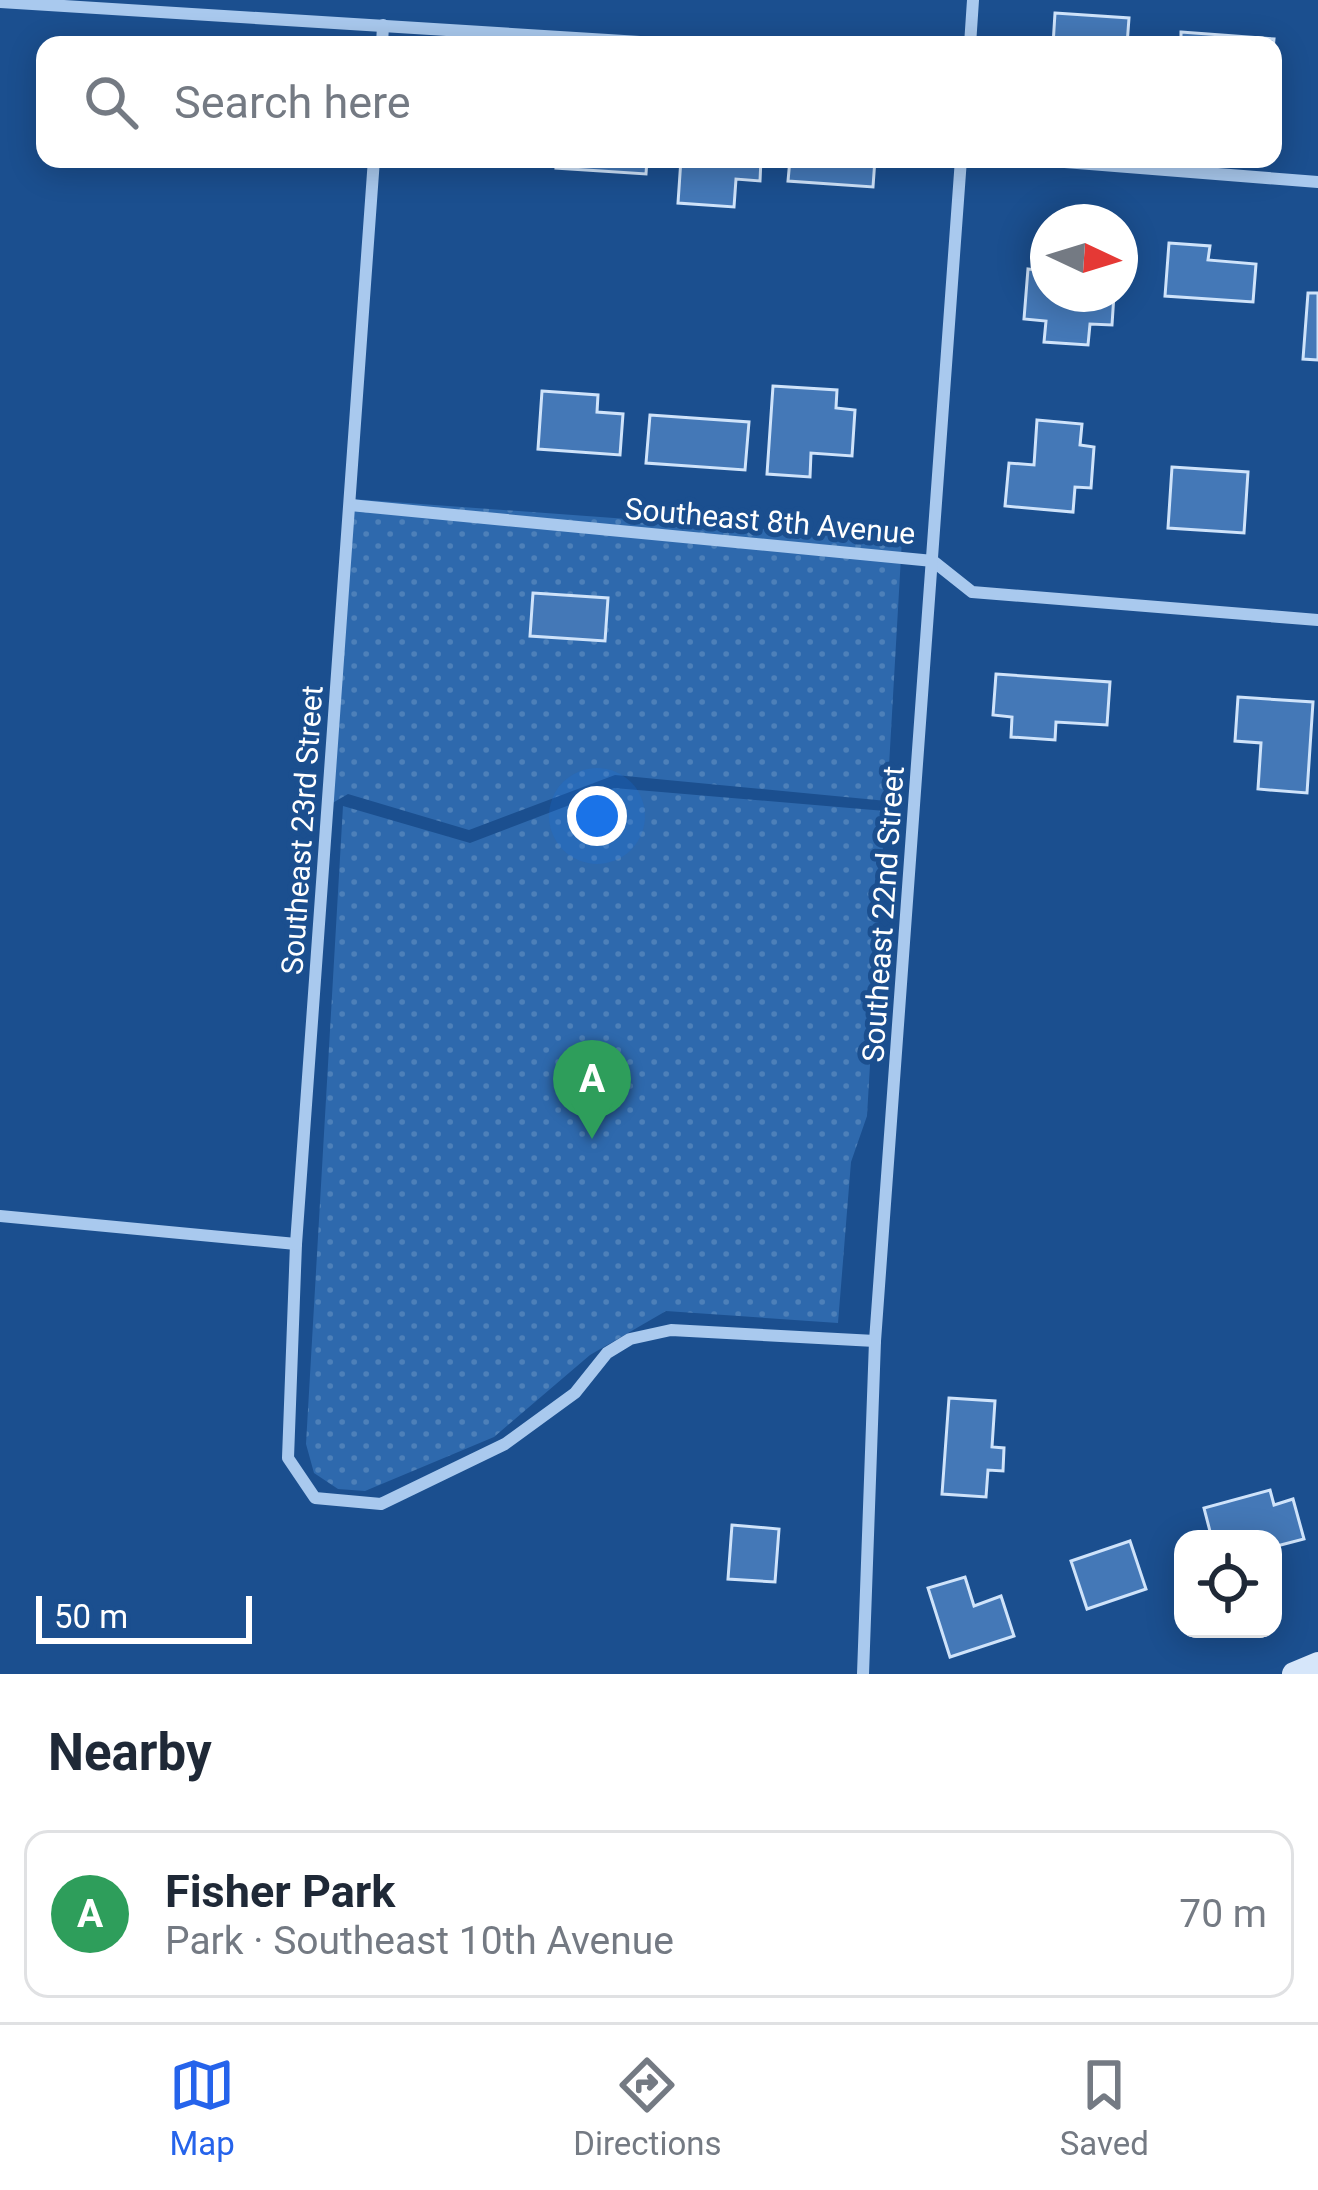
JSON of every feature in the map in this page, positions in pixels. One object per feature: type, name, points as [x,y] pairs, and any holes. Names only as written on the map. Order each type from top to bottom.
[{"type":"main road","points":[[1294,1674],[1318,1664]]},
{"type":"street","points":[[971,36],[973,0]]},
{"type":"street","points":[[0,2],[551,36]]},
{"type":"street","points":[[382,36],[383,25]]},
{"type":"street","name":"Southeast 23rd Street","points":[[373,168],[296,1244],[288,1457],[315,1498],[381,1504],[506,1444],[575,1393],[608,1354],[630,1339],[671,1330],[875,1341]]},
{"type":"street","name":"Southeast 22nd Street","points":[[863,1674],[875,1341],[961,168]]},
{"type":"street","points":[[1141,168],[1318,182]]},
{"type":"street","name":"Southeast 8th Avenue","points":[[350,505],[933,561],[972,592],[1318,620]]},
{"type":"street","points":[[0,1216],[296,1244]]},
{"type":"shaded area","points":[[352,499],[902,539],[887,801],[615,775],[469,830],[348,794],[329,805]]},
{"type":"shaded area","points":[[614,788],[885,811],[867,1116],[851,1162],[838,1323],[666,1311],[590,1355],[494,1437],[365,1491],[338,1489],[314,1473],[306,1444],[343,806],[470,843]]},
{"type":"building","points":[[1055,13],[1129,18],[1128,36],[1054,36]]},
{"type":"building","points":[[1181,32],[1234,36],[1181,36]]},
{"type":"building","points":[[556,168],[646,168],[646,174]]},
{"type":"building","points":[[680,168],[761,168],[760,181],[736,179],[734,207],[678,203]]},
{"type":"building","points":[[789,168],[874,168],[873,187],[788,181]]},
{"type":"building","points":[[1169,243],[1210,246],[1208,260],[1256,264],[1253,302],[1165,296]]},
{"type":"building","points":[[1028,269],[1030,312],[1113,312],[1112,325],[1090,324],[1088,345],[1044,342],[1046,321],[1024,319]]},
{"type":"building","points":[[1308,293],[1318,293],[1318,360],[1303,359]]},
{"type":"building","points":[[773,386],[837,390],[836,408],[855,410],[852,456],[811,453],[810,477],[767,474]]},
{"type":"building","points":[[542,391],[598,395],[597,412],[623,414],[620,455],[538,449]]},
{"type":"building","points":[[650,415],[749,422],[745,470],[646,463]]},
{"type":"building","points":[[1037,420],[1082,424],[1080,445],[1094,447],[1091,488],[1075,487],[1073,512],[1005,506],[1009,463],[1034,465]]},
{"type":"building","points":[[1172,467],[1248,472],[1244,533],[1168,528]]},
{"type":"building","points":[[533,593],[608,598],[605,641],[530,636]]},
{"type":"building","points":[[996,674],[1110,682],[1107,725],[1056,722],[1055,740],[1011,737],[1012,717],[993,715]]},
{"type":"building","points":[[1238,697],[1313,702],[1307,793],[1258,789],[1261,743],[1235,741]]},
{"type":"building","points":[[949,1398],[995,1401],[992,1447],[1004,1448],[1003,1471],[988,1470],[986,1497],[942,1494]]},
{"type":"building","points":[[1270,1490],[1274,1505],[1293,1499],[1304,1539],[1282,1545],[1282,1530],[1210,1530],[1204,1508]]},
{"type":"building","points":[[732,1525],[779,1529],[775,1582],[728,1579]]},
{"type":"building","points":[[1130,1541],[1146,1589],[1087,1609],[1071,1561]]},
{"type":"building","points":[[965,1577],[974,1606],[1001,1596],[1014,1636],[950,1657],[928,1588]]},
{"type":"place","name":"Fisher Park","points":[[592,1139]]}]
